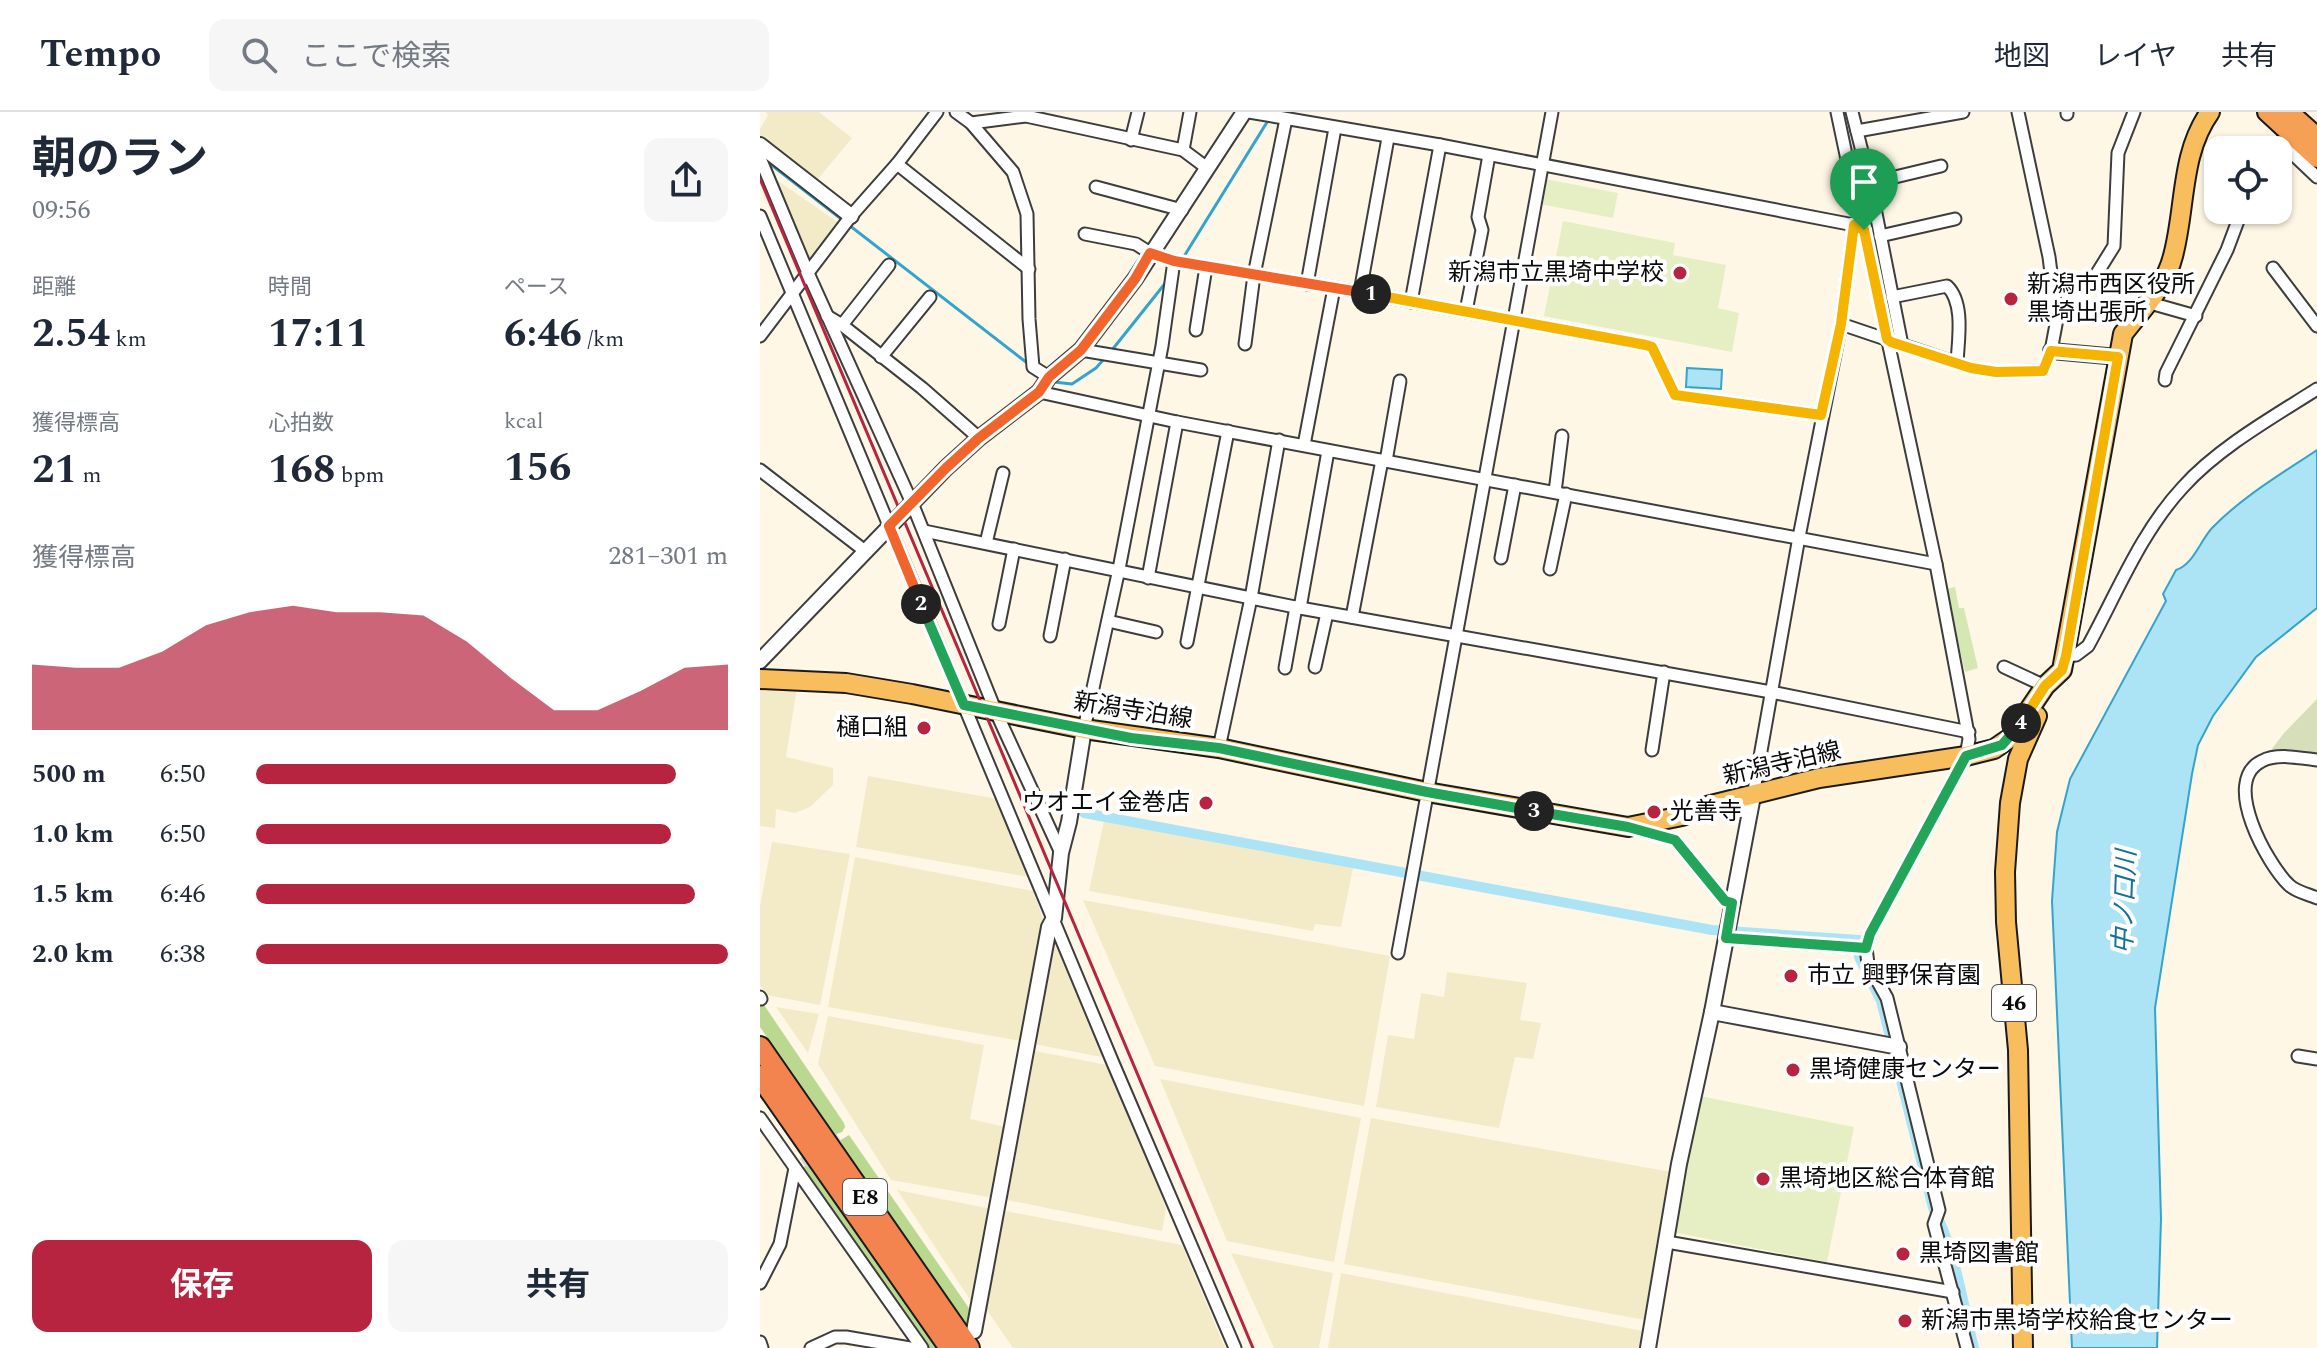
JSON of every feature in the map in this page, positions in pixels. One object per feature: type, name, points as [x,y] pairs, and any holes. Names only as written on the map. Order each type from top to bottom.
[{"type":"highway","points":[[2267,112],[2279,136]]},
{"type":"highway","points":[[2289,112],[2317,137]]},
{"type":"highway","points":[[2292,146],[2317,158]]},
{"type":"highway","name":"E8","points":[[760,1047],[972,1339]]},
{"type":"highway","name":"E8","points":[[760,1076],[950,1348]]},
{"type":"main road","points":[[2064,663],[2123,334],[2166,277],[2173,256],[2186,171],[2192,149],[2210,112]]},
{"type":"main road","name":"新潟寺泊線","points":[[760,679],[846,683],[1084,729],[1219,748],[1427,792],[1628,827],[1682,816],[1707,806],[1819,778],[1966,756],[2002,745],[2064,663]]},
{"type":"main road","name":"46","points":[[2023,1348],[2018,1050],[2006,922],[2005,872],[2010,803],[2018,759],[2064,663]]},
{"type":"street","points":[[760,336],[851,216],[937,112]]},
{"type":"street","points":[[956,112],[971,123],[1013,172],[1027,214],[1033,367],[1049,377]]},
{"type":"street","points":[[1131,140],[1138,112]]},
{"type":"street","points":[[1183,150],[1190,112]]},
{"type":"street","points":[[760,661],[889,526],[979,438],[1039,392],[1049,377],[1081,350],[1135,279],[1247,112],[1440,145],[1854,225],[1864,230],[1969,732],[1966,756],[1870,934],[1866,948],[1868,964],[1887,998],[1939,1210],[1934,1224],[1967,1348]]},
{"type":"street","points":[[1398,953],[1552,112]]},
{"type":"street","points":[[1648,1348],[1679,1164],[1712,1012],[1821,415],[1841,324],[1854,225],[1860,221],[1837,112]]},
{"type":"street","points":[[1852,112],[1870,183],[1902,345]]},
{"type":"street","points":[[1857,131],[1963,112]]},
{"type":"street","points":[[1841,324],[1957,363],[1996,372],[2043,371],[2051,351],[2057,319],[2049,257],[2018,112]]},
{"type":"street","points":[[2057,319],[2091,283],[2114,246],[2118,153],[2134,112]]},
{"type":"street","points":[[971,123],[1026,114],[1183,150],[1207,168]]},
{"type":"street","points":[[1245,344],[1254,275],[1286,119]]},
{"type":"street","points":[[1307,284],[1335,128]]},
{"type":"street","points":[[1360,292],[1388,138]]},
{"type":"street","points":[[760,145],[851,216]]},
{"type":"street","points":[[1411,302],[1440,145]]},
{"type":"street","points":[[2292,152],[2317,177]]},
{"type":"street","points":[[1466,311],[1482,230],[1478,217],[1489,155]]},
{"type":"street","points":[[760,158],[924,531],[996,712],[1061,853]]},
{"type":"street","points":[[897,164],[1029,269]]},
{"type":"street","points":[[1870,183],[1941,166]]},
{"type":"street","points":[[1096,187],[1182,210]]},
{"type":"street","points":[[760,216],[1119,1078],[1235,1348]]},
{"type":"street","points":[[1880,236],[1955,219]]},
{"type":"street","points":[[2165,380],[2237,224]]},
{"type":"street","points":[[1085,234],[1136,244],[1150,253],[1174,261],[1646,345],[1652,347],[1675,395],[1821,415]]},
{"type":"street","points":[[972,1339],[1049,927],[1054,918],[1061,853],[1119,569],[1174,261]]},
{"type":"street","points":[[842,325],[889,265]]},
{"type":"street","points":[[1196,330],[1206,267]]},
{"type":"street","points":[[2273,268],[2317,326]]},
{"type":"street","points":[[1892,297],[1947,286],[1952,289],[1960,319],[1957,363]]},
{"type":"street","points":[[1304,445],[1334,288]]},
{"type":"street","points":[[881,357],[930,297]]},
{"type":"street","points":[[2153,298],[2157,305],[2196,316]]},
{"type":"street","points":[[827,316],[922,388],[979,438]]},
{"type":"street","points":[[1081,350],[1201,370]]},
{"type":"street","points":[[2051,351],[2118,357]]},
{"type":"street","points":[[1352,617],[1400,381]]},
{"type":"street","points":[[2064,663],[2088,646],[2131,563],[2185,484],[2206,465],[2317,389]]},
{"type":"street","points":[[1039,392],[1328,451],[1936,564]]},
{"type":"street","points":[[1148,578],[1177,422]]},
{"type":"street","points":[[1187,642],[1228,431]]},
{"type":"street","points":[[1550,569],[1561,493],[1562,436]]},
{"type":"street","points":[[1219,748],[1251,598],[1279,440]]},
{"type":"street","points":[[1285,668],[1328,451]]},
{"type":"street","points":[[760,470],[865,551]]},
{"type":"street","points":[[986,543],[1003,473]]},
{"type":"street","points":[[1501,558],[1515,485]]},
{"type":"street","points":[[924,531],[1327,613],[1664,672],[1969,732]]},
{"type":"street","points":[[999,624],[1014,549]]},
{"type":"street","points":[[1050,636],[1065,559]]},
{"type":"street","points":[[1315,667],[1327,613]]},
{"type":"street","points":[[1108,621],[1156,632]]},
{"type":"street","points":[[2004,667],[2045,686]]},
{"type":"street","points":[[1652,750],[1664,672]]},
{"type":"street","points":[[2317,760],[2274,758],[2260,761],[2245,781],[2243,795],[2247,814],[2277,871],[2291,888],[2317,898]]},
{"type":"street","points":[[1628,827],[1675,840],[1725,901],[1732,903]]},
{"type":"street","points":[[1726,938],[1866,948]]},
{"type":"street","points":[[1712,1012],[1899,1047]]},
{"type":"street","points":[[2298,1056],[2317,1059]]},
{"type":"street","points":[[760,1118],[799,1165],[917,1348]]},
{"type":"street","points":[[760,1283],[780,1244],[799,1165]]},
{"type":"street","points":[[1667,1242],[1953,1292]]},
{"type":"street","points":[[811,1348],[835,1337],[846,1337],[917,1348]]},
{"type":"street","points":[[760,1342],[762,1348]]},
{"type":"shaded area","points":[[766,112],[819,112],[852,138],[817,180],[760,137],[760,129],[768,115]]},
{"type":"shaded area","points":[[774,178],[840,224],[811,261]]},
{"type":"shaded area","points":[[760,684],[797,687],[786,757],[833,768],[833,785],[810,807],[795,813],[776,809],[775,828],[760,826]]},
{"type":"shaded area","points":[[868,776],[998,799],[1029,877],[856,847]]},
{"type":"shaded area","points":[[1104,821],[1353,868],[1341,927],[1315,924],[1313,931],[1089,891]]},
{"type":"shaded area","points":[[772,842],[850,854],[820,1005],[766,995],[760,985],[760,906]]},
{"type":"shaded area","points":[[855,857],[1033,891],[1044,921],[1021,1041],[828,1007]]},
{"type":"shaded area","points":[[1083,900],[1390,956],[1364,1106],[1155,1066]]},
{"type":"shaded area","points":[[1055,938],[1107,1058],[1034,1044]]},
{"type":"shaded area","points":[[1447,972],[1527,983],[1520,1020],[1541,1023],[1533,1059],[1515,1057],[1499,1128],[1376,1107],[1388,1035],[1414,1039],[1421,993],[1444,997]]},
{"type":"shaded area","points":[[776,1007],[819,1014],[808,1053]]},
{"type":"shaded area","points":[[828,1016],[984,1045],[970,1119],[1006,1127],[994,1198],[891,1180],[818,1064]]},
{"type":"shaded area","points":[[1035,1051],[1112,1066],[1166,1208],[1162,1231],[1007,1200]]},
{"type":"shaded area","points":[[1160,1079],[1361,1118],[1334,1262],[1227,1241]]},
{"type":"shaded area","points":[[1371,1118],[1671,1172],[1645,1320],[1344,1264]]},
{"type":"shaded area","points":[[897,1190],[992,1209],[973,1304]]},
{"type":"shaded area","points":[[1005,1211],[1182,1245],[1225,1348],[1013,1348],[986,1309]]},
{"type":"shaded area","points":[[1231,1253],[1333,1273],[1319,1348],[1274,1348]]},
{"type":"shaded area","points":[[1341,1273],[1643,1331],[1640,1348],[1328,1348]]},
{"type":"green space","points":[[1545,179],[1618,193],[1613,218],[1540,204]]},
{"type":"green space","points":[[1563,221],[1675,243],[1673,255],[1726,265],[1718,308],[1739,313],[1732,352],[1544,316]]},
{"type":"green space","points":[[1955,587],[1959,608],[1964,608],[1978,668],[1965,672],[1946,589]]},
{"type":"green space","points":[[2317,699],[2317,754],[2268,754],[2284,733]]},
{"type":"green space","points":[[760,999],[844,1123],[842,1132],[834,1135],[760,1027]]},
{"type":"green space","name":"黒埼地区総合体育館","points":[[1700,1096],[1854,1127],[1827,1262],[1672,1232]]},
{"type":"green space","points":[[849,1135],[973,1314],[973,1321],[966,1325],[839,1141]]},
{"type":"green space","points":[[809,1164],[938,1348],[924,1348],[800,1169]]},
{"type":"water","points":[[1687,368],[1722,370],[1721,389],[1686,387]]},
{"type":"water","name":"中ノ口川","points":[[2317,450],[2317,608],[2256,657],[2213,716],[2198,745],[2192,774],[2155,1008],[2161,1219],[2157,1348],[2072,1348],[2052,901],[2057,832],[2070,779],[2166,601],[2163,594],[2176,570],[2192,558],[2212,528],[2236,506]]},
{"type":"waterway","points":[[1183,258],[1269,119]]},
{"type":"waterway","points":[[765,160],[1031,366]]},
{"type":"waterway","points":[[1112,350],[1167,281]]},
{"type":"waterway","points":[[1054,382],[1072,384],[1104,359]]},
{"type":"waterway","points":[[1084,813],[1712,930],[1859,940],[1859,957],[1881,1001],[1933,1208],[1953,1258],[1974,1348]]},
{"type":"tunnel","points":[[803,1163],[843,1136]]},
{"type":"railway","points":[[760,179],[1253,1348]]},
{"type":"place","name":"新潟市立黒埼中学校","points":[[1680,273]]},
{"type":"place","name":"新潟市西区役所 黒埼出張所","points":[[2011,299]]},
{"type":"place","name":"樋口組","points":[[924,728]]},
{"type":"place","name":"ウオエイ金巻店","points":[[1206,803]]},
{"type":"place","name":"光善寺","points":[[1654,812]]},
{"type":"place","name":"市立 興野保育園","points":[[1791,976]]},
{"type":"place","name":"黒埼健康センター","points":[[1793,1070]]},
{"type":"place","name":"黒埼地区総合体育館","points":[[1763,1179]]},
{"type":"place","name":"黒埼図書館","points":[[1903,1254]]},
{"type":"place","name":"新潟市黒埼学校給食センター","points":[[1905,1321]]},
{"type":"route","points":[[1854,225],[1864,230],[1887,339],[1891,342],[1971,368],[1996,372],[2043,371],[2051,351],[2118,357],[2062,670],[2045,686],[2010,738],[1994,749],[1966,756],[1883,909],[1866,948],[1726,938],[1732,903],[1725,901],[1675,840],[1641,830],[1427,792],[1219,748],[1131,738],[964,705],[889,526],[946,468],[1039,392],[1049,377],[1081,350],[1135,279],[1150,253],[1174,261],[1646,345],[1652,347],[1675,395],[1821,415],[1841,324],[1854,225]]}]
